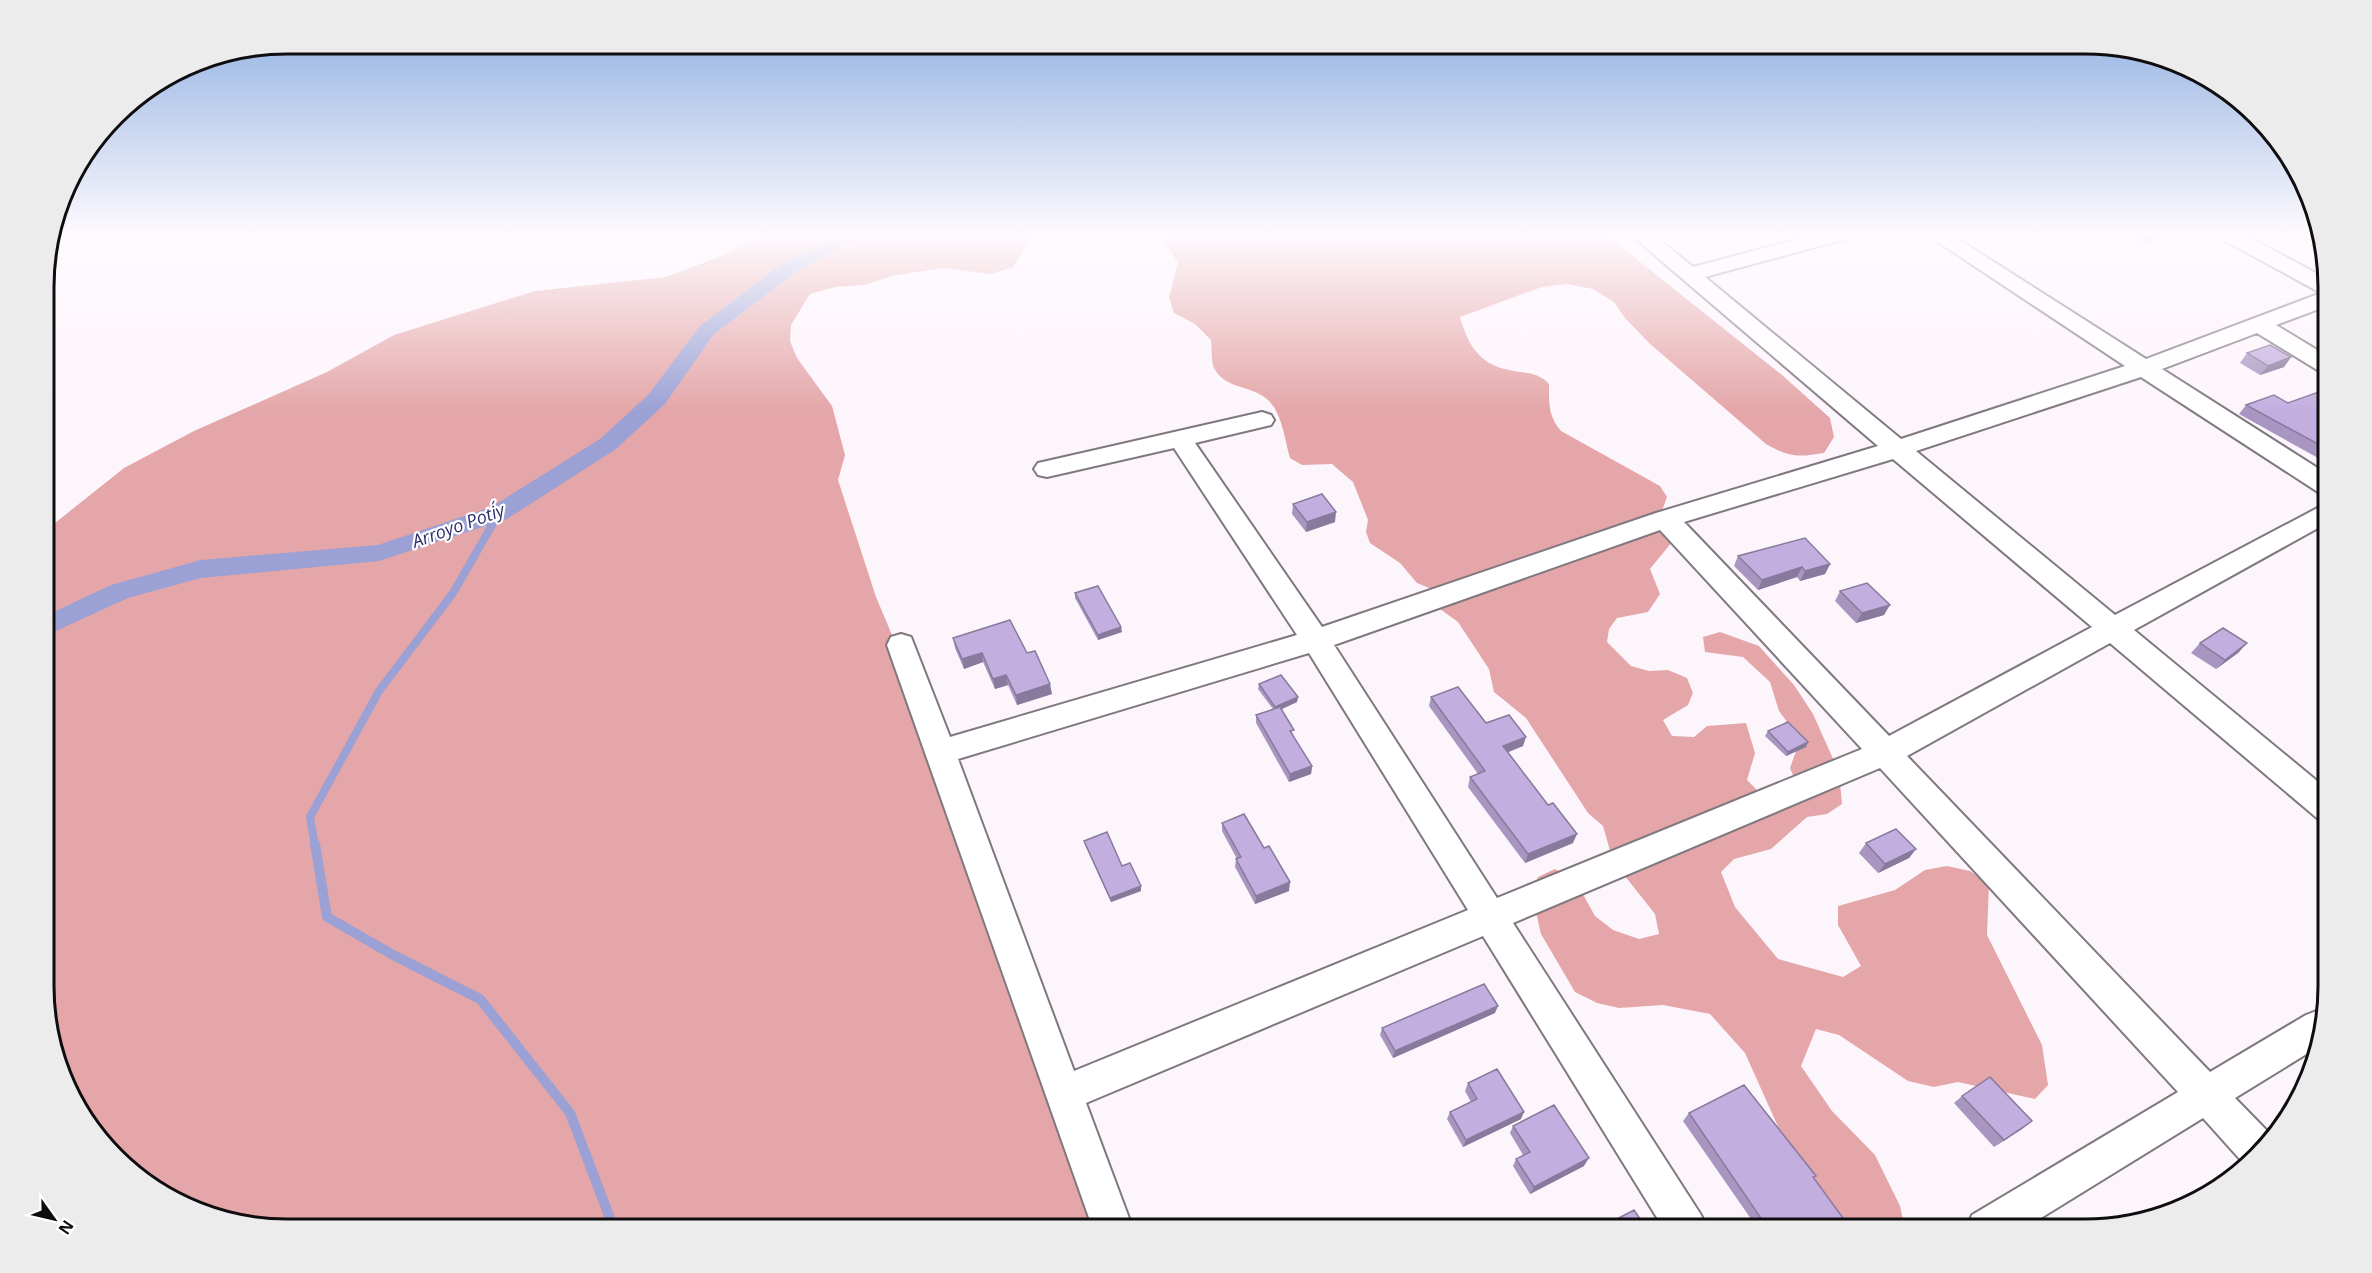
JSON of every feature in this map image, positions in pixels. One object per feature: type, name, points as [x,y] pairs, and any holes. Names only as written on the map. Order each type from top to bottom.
[{"type":"street","points":[[1710,293],[2318,801]]},
{"type":"street","points":[[2028,293],[2318,480]]},
{"type":"street","points":[[940,752],[1316,640],[1665,519],[1897,449],[2144,368],[2318,301]]},
{"type":"street","points":[[2258,324],[2318,361]]},
{"type":"street","points":[[1047,469],[1262,420]]},
{"type":"street","points":[[1180,440],[1316,640],[1681,1219]]},
{"type":"street","points":[[1064,1094],[1885,753],[2318,517]]},
{"type":"street","points":[[1665,519],[2254,1147]]},
{"type":"street","points":[[901,645],[1109,1219]]},
{"type":"street","points":[[2002,1219],[2314,1029]]},
{"type":"shaded area","points":[[527,293],[812,293],[791,325],[790,341],[797,358],[832,406],[845,455],[838,480],[876,597],[938,744],[1064,1103],[1102,1219],[272,1219],[242,1215],[212,1207],[170,1188],[133,1161],[102,1128],[78,1089],[66,1061],[58,1031],[54,1001],[54,524],[124,468],[194,431],[327,372],[394,335]]},
{"type":"shaded area","points":[[1170,293],[1524,293],[1460,317],[1476,352],[1499,367],[1535,375],[1544,380],[1549,384],[1551,415],[1561,431],[1660,486],[1667,497],[1659,519],[1672,542],[1650,569],[1660,594],[1648,612],[1617,618],[1609,629],[1607,642],[1631,666],[1649,671],[1668,670],[1687,678],[1693,693],[1688,705],[1663,720],[1672,736],[1694,737],[1707,726],[1746,723],[1755,753],[1747,780],[1762,795],[1797,785],[1790,768],[1800,740],[1779,711],[1770,682],[1743,657],[1705,652],[1703,637],[1720,632],[1759,646],[1794,685],[1813,714],[1839,772],[1842,804],[1827,814],[1807,817],[1771,849],[1734,859],[1721,872],[1735,907],[1778,959],[1843,977],[1861,966],[1838,925],[1838,906],[1895,890],[1925,870],[1947,866],[1970,871],[1989,884],[1987,935],[2042,1045],[2048,1085],[2035,1099],[1958,1082],[1934,1087],[1908,1081],[1839,1035],[1816,1029],[1801,1066],[1832,1111],[1875,1155],[1900,1206],[1903,1219],[1819,1219],[1745,1053],[1710,1014],[1663,1005],[1619,1008],[1597,1003],[1575,992],[1541,934],[1532,895],[1538,877],[1555,869],[1575,880],[1595,916],[1613,930],[1639,939],[1659,934],[1655,914],[1613,861],[1603,826],[1588,813],[1526,718],[1494,692],[1489,669],[1458,622],[1440,609],[1434,590],[1417,583],[1400,563],[1370,543],[1366,532],[1368,520],[1353,482],[1332,464],[1302,465],[1290,458],[1285,435],[1273,406],[1263,396],[1232,384],[1219,375],[1213,365],[1211,340],[1195,324],[1174,313]]},
{"type":"shaded area","points":[[1600,293],[1680,293],[1782,375],[1830,418],[1834,437],[1824,453],[1794,455],[1766,444],[1649,343],[1625,318],[1614,302]]},
{"type":"building","points":[[2270,345],[2291,357],[2268,366],[2247,353]]},
{"type":"building","points":[[2318,392],[2318,444],[2246,405],[2274,395],[2288,403]]},
{"type":"building","points":[[1322,494],[1336,512],[1307,522],[1293,504]]},
{"type":"building","points":[[1805,538],[1830,564],[1805,571],[1802,567],[1762,580],[1738,556]]},
{"type":"building","points":[[1867,583],[1890,605],[1862,613],[1840,591]]},
{"type":"building","points":[[1098,586],[1121,627],[1098,635],[1075,593]]},
{"type":"building","points":[[1010,620],[1027,653],[1035,651],[1050,684],[1016,695],[1006,675],[993,679],[982,653],[962,659],[953,638]]},
{"type":"building","points":[[2223,628],[2247,643],[2225,660],[2200,643]]},
{"type":"building","points":[[1281,675],[1298,697],[1275,707],[1259,684]]},
{"type":"building","points":[[1458,687],[1486,723],[1509,715],[1526,737],[1503,746],[1548,805],[1553,803],[1577,834],[1528,854],[1470,777],[1485,771],[1431,697]]},
{"type":"building","points":[[1280,707],[1294,730],[1290,731],[1312,766],[1290,774],[1256,715]]},
{"type":"building","points":[[1788,722],[1808,742],[1788,752],[1768,731]]},
{"type":"building","points":[[1244,814],[1264,848],[1269,846],[1290,882],[1256,896],[1236,859],[1241,857],[1222,823]]},
{"type":"building","points":[[1896,829],[1916,849],[1885,864],[1866,843]]},
{"type":"building","points":[[1107,832],[1122,866],[1130,863],[1141,886],[1110,898],[1084,841]]},
{"type":"building","points":[[1484,984],[1498,1006],[1395,1051],[1382,1028]]},
{"type":"building","points":[[1497,1069],[1524,1112],[1466,1140],[1450,1112],[1477,1099],[1468,1083]]},
{"type":"building","points":[[1990,1077],[2032,1121],[2004,1140],[1962,1096]]},
{"type":"building","points":[[1744,1085],[1816,1176],[1813,1177],[1844,1219],[1762,1219],[1689,1113]]},
{"type":"building","points":[[1554,1105],[1589,1158],[1534,1187],[1516,1159],[1530,1152],[1513,1126]]},
{"type":"building","points":[[1634,1210],[1640,1219],[1617,1219]]},
{"type":"waterway","name":"Arroyo Poti´y","points":[[54,623],[120,591],[201,569],[379,553],[499,513],[608,444],[657,399],[706,331],[755,293]]},
{"type":"waterway","points":[[315,846],[310,817],[379,691],[453,593],[499,513]]},
{"type":"waterway","points":[[315,844],[327,917],[395,956],[480,999],[570,1113],[610,1219]]}]
